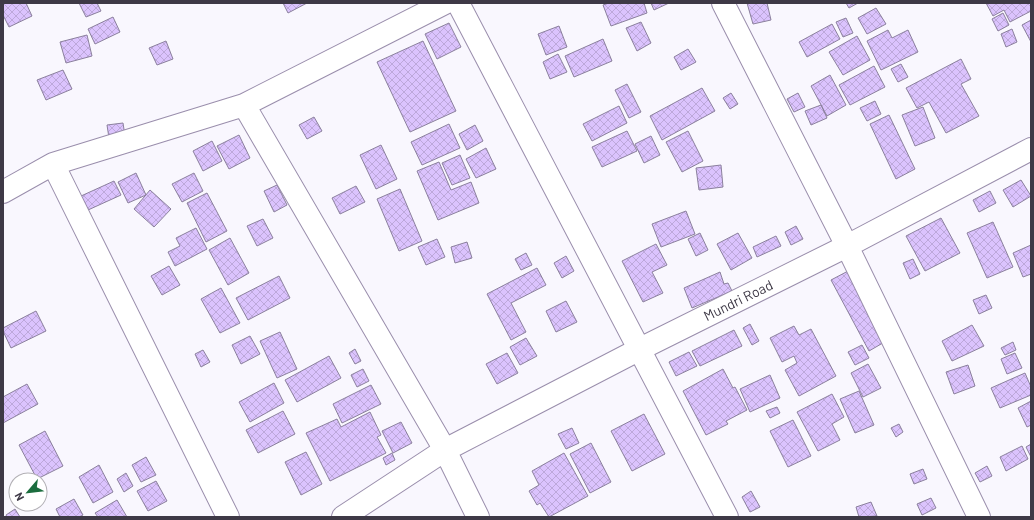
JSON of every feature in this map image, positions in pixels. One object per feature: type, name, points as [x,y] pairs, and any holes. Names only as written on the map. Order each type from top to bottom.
[{"type":"street","points":[[3,192],[53,164],[244,105],[445,3]]},
{"type":"street","points":[[458,3],[727,517]]},
{"type":"street","points":[[723,3],[847,246],[979,517]]},
{"type":"street","points":[[244,105],[445,450],[478,517]]},
{"type":"street","name":"Mundri Road","points":[[343,517],[445,450],[640,349],[847,246],[1031,149]]},
{"type":"street","points":[[53,164],[228,517]]},
{"type":"building","points":[[3,3],[26,3],[32,16],[9,27],[3,15]]},
{"type":"building","points":[[79,3],[97,3],[101,11],[86,17]]},
{"type":"building","points":[[283,3],[307,3],[288,13]]},
{"type":"building","points":[[609,3],[644,3],[647,13],[611,26],[603,5]]},
{"type":"building","points":[[651,3],[669,3],[654,10]]},
{"type":"building","points":[[747,3],[767,3],[771,20],[753,24]]},
{"type":"building","points":[[846,3],[858,3],[849,8]]},
{"type":"building","points":[[986,3],[1031,3],[1031,11],[1010,22],[1004,10],[993,16]]},
{"type":"building","points":[[876,8],[886,24],[867,34],[858,18]]},
{"type":"building","points":[[1003,13],[1009,25],[998,31],[992,19]]},
{"type":"building","points":[[113,17],[120,32],[95,44],[88,29]]},
{"type":"building","points":[[846,18],[853,33],[843,37],[836,22]]},
{"type":"building","points":[[1031,20],[1031,42],[1022,25]]},
{"type":"building","points":[[641,22],[651,43],[637,51],[626,28]]},
{"type":"building","points":[[449,23],[461,47],[437,59],[425,34]]},
{"type":"building","points":[[832,24],[840,39],[807,57],[799,42]]},
{"type":"building","points":[[559,26],[567,47],[546,55],[538,34]]},
{"type":"building","points":[[1012,29],[1017,42],[1006,47],[1001,34]]},
{"type":"building","points":[[888,30],[892,38],[908,30],[918,52],[881,70],[867,41]]},
{"type":"building","points":[[87,35],[92,56],[66,63],[60,42]]},
{"type":"building","points":[[857,36],[870,60],[843,75],[829,52]]},
{"type":"building","points":[[603,39],[612,61],[574,77],[565,56]]},
{"type":"building","points":[[166,41],[173,59],[157,65],[149,48]]},
{"type":"building","points":[[423,41],[456,111],[410,132],[377,62]]},
{"type":"building","points":[[688,49],[696,62],[681,70],[674,57]]},
{"type":"building","points":[[558,54],[567,72],[550,79],[543,62]]},
{"type":"building","points":[[961,59],[971,79],[961,84],[979,116],[946,133],[929,102],[917,108],[906,88]]},
{"type":"building","points":[[901,64],[908,77],[898,82],[891,69]]},
{"type":"building","points":[[874,66],[885,87],[850,105],[839,85]]},
{"type":"building","points":[[63,70],[72,89],[46,100],[37,80]]},
{"type":"building","points":[[830,75],[846,105],[827,116],[811,86]]},
{"type":"building","points":[[627,84],[641,112],[629,118],[615,90]]},
{"type":"building","points":[[702,88],[715,111],[662,140],[650,116]]},
{"type":"building","points":[[731,93],[738,104],[730,109],[723,98]]},
{"type":"building","points":[[798,93],[805,107],[794,112],[787,99]]},
{"type":"building","points":[[875,101],[881,114],[867,121],[860,108]]},
{"type":"building","points":[[821,105],[827,118],[811,125],[805,111]]},
{"type":"building","points":[[619,106],[627,123],[592,141],[583,124]]},
{"type":"building","points":[[923,107],[935,138],[915,146],[902,115]]},
{"type":"building","points":[[889,115],[915,169],[896,179],[870,124]]},
{"type":"building","points":[[314,117],[322,131],[307,139],[299,125]]},
{"type":"building","points":[[123,123],[125,136],[109,138],[107,125]]},
{"type":"building","points":[[449,124],[460,148],[422,165],[411,142]]},
{"type":"building","points":[[475,125],[483,141],[467,150],[459,134]]},
{"type":"building","points":[[627,131],[637,151],[602,167],[592,147]]},
{"type":"building","points":[[688,131],[703,161],[682,172],[666,142]]},
{"type":"building","points":[[239,135],[250,158],[229,169],[217,146]]},
{"type":"building","points":[[651,136],[660,155],[644,163],[635,144]]},
{"type":"building","points":[[212,141],[222,161],[203,171],[193,151]]},
{"type":"building","points":[[381,145],[397,179],[376,189],[360,155]]},
{"type":"building","points":[[486,148],[496,169],[476,178],[466,159]]},
{"type":"building","points":[[460,155],[470,178],[452,185],[442,163]]},
{"type":"building","points":[[439,162],[451,190],[471,182],[479,203],[438,220],[417,171]]},
{"type":"building","points":[[721,165],[723,187],[699,190],[696,168]]},
{"type":"building","points":[[136,173],[146,195],[128,203],[118,182]]},
{"type":"building","points":[[194,173],[203,191],[182,202],[172,184]]},
{"type":"building","points":[[1021,180],[1031,196],[1013,207],[1003,190]]},
{"type":"building","points":[[114,181],[121,195],[88,210],[81,196]]},
{"type":"building","points":[[277,185],[287,205],[274,212],[264,191]]},
{"type":"building","points":[[356,186],[365,202],[340,214],[332,198]]},
{"type":"building","points":[[400,189],[422,241],[399,251],[377,199]]},
{"type":"building","points":[[150,190],[171,209],[154,227],[134,209]]},
{"type":"building","points":[[990,191],[996,203],[979,212],[973,200]]},
{"type":"building","points":[[207,193],[227,231],[206,242],[187,203]]},
{"type":"building","points":[[686,211],[695,234],[661,247],[652,224]]},
{"type":"building","points":[[941,218],[960,253],[925,271],[906,236]]},
{"type":"building","points":[[263,219],[273,238],[257,246],[247,226]]},
{"type":"building","points":[[993,222],[1013,267],[987,278],[967,233]]},
{"type":"building","points":[[796,226],[803,239],[791,245],[785,232]]},
{"type":"building","points":[[196,228],[207,249],[175,266],[168,252],[180,246],[176,238]]},
{"type":"building","points":[[700,233],[708,250],[696,256],[688,239]]},
{"type":"building","points":[[738,233],[752,258],[731,270],[717,244]]},
{"type":"building","points":[[776,236],[781,246],[757,257],[753,247]]},
{"type":"building","points":[[230,238],[249,273],[228,285],[209,250]]},
{"type":"building","points":[[437,239],[445,257],[426,265],[418,247]]},
{"type":"building","points":[[467,242],[472,258],[455,263],[451,247]]},
{"type":"building","points":[[656,244],[667,265],[652,272],[663,293],[643,302],[622,261]]},
{"type":"building","points":[[1031,245],[1031,274],[1023,277],[1013,253]]},
{"type":"building","points":[[526,253],[532,265],[521,270],[515,259]]},
{"type":"building","points":[[566,256],[574,271],[562,278],[554,263]]},
{"type":"building","points":[[913,259],[920,274],[910,279],[903,263]]},
{"type":"building","points":[[169,266],[180,285],[162,295],[151,276]]},
{"type":"building","points":[[537,268],[546,285],[511,303],[526,332],[511,340],[487,294]]},
{"type":"building","points":[[850,270],[888,340],[869,351],[831,280]]},
{"type":"building","points":[[720,272],[724,284],[728,283],[732,291],[692,308],[684,288]]},
{"type":"building","points":[[279,276],[290,298],[248,320],[236,298]]},
{"type":"building","points":[[221,288],[240,323],[220,333],[201,299]]},
{"type":"building","points":[[986,295],[992,308],[979,314],[973,300]]},
{"type":"building","points":[[566,301],[577,322],[556,332],[546,311]]},
{"type":"building","points":[[36,311],[46,331],[11,348],[3,328]]},
{"type":"building","points":[[750,324],[759,341],[752,345],[743,328]]},
{"type":"building","points":[[972,325],[984,346],[952,361],[942,341]]},
{"type":"building","points":[[794,326],[799,335],[811,329],[836,376],[799,396],[785,370],[797,363],[794,356],[782,362],[770,338]]},
{"type":"building","points":[[734,330],[742,346],[700,366],[692,351]]},
{"type":"building","points":[[280,332],[297,369],[277,378],[260,341]]},
{"type":"building","points":[[250,336],[260,354],[241,364],[232,345]]},
{"type":"building","points":[[526,338],[537,356],[520,365],[510,347]]},
{"type":"building","points":[[1013,342],[1016,350],[1005,355],[1001,348]]},
{"type":"building","points":[[862,345],[869,358],[855,365],[848,352]]},
{"type":"building","points":[[355,349],[361,361],[355,364],[349,353]]},
{"type":"building","points":[[203,350],[210,362],[201,367],[195,354]]},
{"type":"building","points":[[689,352],[697,366],[676,376],[669,362]]},
{"type":"building","points":[[507,353],[518,373],[497,384],[486,364]]},
{"type":"building","points":[[1015,353],[1022,368],[1007,374],[1001,359]]},
{"type":"building","points":[[329,356],[341,378],[297,402],[285,380]]},
{"type":"building","points":[[868,364],[881,388],[863,397],[851,373]]},
{"type":"building","points":[[968,365],[975,386],[954,394],[946,372]]},
{"type":"building","points":[[363,369],[369,381],[357,387],[351,375]]},
{"type":"building","points":[[723,369],[733,388],[735,387],[747,410],[726,421],[728,424],[706,435],[683,391]]},
{"type":"building","points":[[1025,373],[1031,387],[1031,395],[1000,408],[991,388]]},
{"type":"building","points":[[770,375],[780,398],[750,412],[740,389]]},
{"type":"building","points":[[274,383],[284,403],[250,422],[239,402]]},
{"type":"building","points":[[27,384],[38,404],[3,423],[3,397]]},
{"type":"building","points":[[371,385],[381,404],[342,423],[333,404]]},
{"type":"building","points":[[859,391],[874,425],[855,433],[840,399]]},
{"type":"building","points":[[832,394],[844,417],[832,424],[840,440],[818,451],[797,412]]},
{"type":"building","points":[[1031,401],[1031,425],[1027,427],[1018,408]]},
{"type":"building","points":[[777,407],[780,413],[770,418],[766,411]]},
{"type":"building","points":[[283,411],[295,434],[258,453],[246,430]]},
{"type":"building","points":[[370,412],[381,435],[377,437],[386,453],[330,481],[306,433],[337,419],[341,427]]},
{"type":"building","points":[[644,414],[665,454],[632,471],[611,431]]},
{"type":"building","points":[[793,420],[811,456],[788,467],[770,431]]},
{"type":"building","points":[[401,422],[412,443],[393,453],[382,431]]},
{"type":"building","points":[[899,424],[903,432],[896,437],[891,428]]},
{"type":"building","points":[[572,428],[579,443],[566,449],[558,434]]},
{"type":"building","points":[[45,431],[63,466],[48,474],[48,472],[33,472],[19,445]]},
{"type":"building","points":[[591,443],[611,482],[590,493],[570,454]]},
{"type":"building","points":[[1031,444],[1031,457],[1026,447]]},
{"type":"building","points":[[1022,446],[1028,459],[1006,471],[1000,457]]},
{"type":"building","points":[[306,452],[322,484],[301,495],[285,462]]},
{"type":"building","points":[[392,453],[395,460],[386,465],[383,458]]},
{"type":"building","points":[[564,453],[588,496],[549,517],[540,503],[537,505],[529,491],[539,485],[532,471]]},
{"type":"building","points":[[146,457],[156,475],[141,482],[132,465]]},
{"type":"building","points":[[99,465],[113,492],[93,503],[79,477]]},
{"type":"building","points":[[987,466],[992,476],[980,482],[975,473]]},
{"type":"building","points":[[923,469],[927,479],[914,484],[910,474]]},
{"type":"building","points":[[126,473],[133,486],[124,492],[117,479]]},
{"type":"building","points":[[156,481],[167,501],[148,511],[137,491]]},
{"type":"building","points":[[751,491],[760,507],[750,512],[742,497]]},
{"type":"building","points":[[931,498],[936,508],[922,515],[917,504]]},
{"type":"building","points":[[74,499],[83,515],[79,517],[60,517],[56,509]]},
{"type":"building","points":[[117,500],[127,517],[98,517],[95,513]]},
{"type":"building","points":[[871,502],[877,516],[859,517],[856,507]]},
{"type":"building","points":[[10,512],[17,512],[20,517],[7,517],[6,515]]}]
